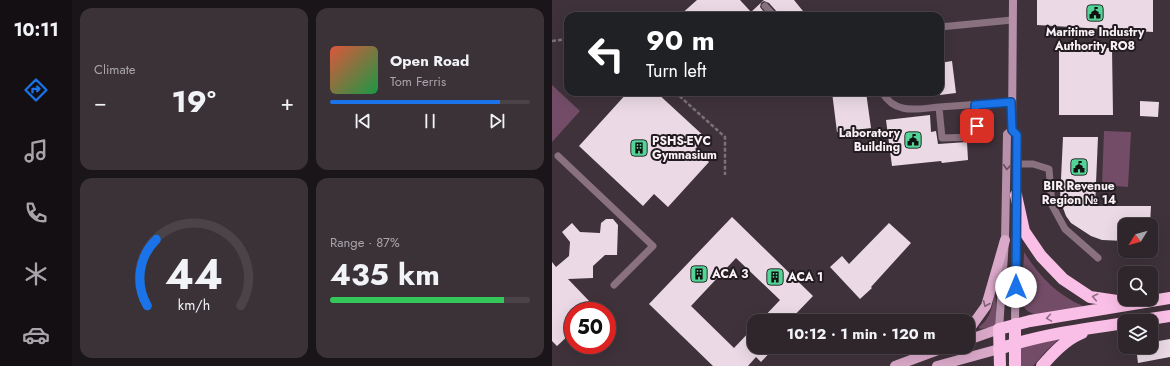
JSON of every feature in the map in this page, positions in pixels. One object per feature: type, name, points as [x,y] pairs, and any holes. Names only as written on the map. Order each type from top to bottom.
[{"type":"highway","points":[[1016,195],[1024,231],[1041,256],[1063,279],[1090,297],[1118,301]]},
{"type":"highway","points":[[1158,300],[1170,298]]},
{"type":"highway","points":[[1000,366],[999,330],[1015,324],[1118,306]]},
{"type":"highway","points":[[1158,318],[1170,316]]},
{"type":"highway","points":[[1015,324],[1015,366]]},
{"type":"highway","points":[[999,349],[1015,343],[1099,326],[1118,324]]},
{"type":"highway","points":[[1042,366],[1057,350],[1077,335],[1099,326]]},
{"type":"main road","points":[[1013,0],[1011,102],[1012,130],[1017,135],[1015,324]]},
{"type":"main road","points":[[975,338],[999,330],[1005,240],[1007,134],[1012,130]]},
{"type":"main road","points":[[975,321],[986,306],[1005,240]]},
{"type":"main road","points":[[937,366],[999,349]]},
{"type":"main road","points":[[895,366],[927,354]]},
{"type":"lane","points":[[765,6],[770,12]]},
{"type":"lane","points":[[944,28],[1012,20]]},
{"type":"lane","points":[[885,96],[888,101],[901,108],[1011,102]]},
{"type":"lane","points":[[939,107],[942,138],[977,137],[975,105]]},
{"type":"lane","points":[[558,156],[653,246],[614,285]]},
{"type":"lane","points":[[1016,164],[1033,164],[1049,169],[1052,205],[1065,229],[1098,258]]},
{"type":"path","points":[[552,41],[564,40]]},
{"type":"path","points":[[679,96],[725,137],[725,176]]},
{"type":"shaded area","points":[[552,85],[580,111],[552,142]]},
{"type":"shaded area","points":[[1104,131],[1131,132],[1128,187],[1102,185]]},
{"type":"shaded area","points":[[1024,252],[1042,277],[1049,284],[1074,302],[1083,306],[1038,315],[1027,310],[1024,307],[1022,297]]},
{"type":"shaded area","points":[[995,290],[997,323],[993,327],[980,329],[979,327],[987,319],[991,311]]},
{"type":"shaded area","points":[[1059,339],[1033,366],[1019,366],[1020,349],[1023,346]]},
{"type":"building","points":[[697,0],[740,0],[751,12],[684,12]]},
{"type":"building","points":[[764,0],[794,0],[804,12],[777,12],[769,3],[764,1],[761,3],[760,7],[764,12],[751,12]]},
{"type":"building","name":"Maritime Industry Authority RO8","points":[[1037,0],[1153,0],[1153,32],[1037,25]]},
{"type":"building","points":[[1059,48],[1112,48],[1113,115],[1059,115]]},
{"type":"building","points":[[952,61],[956,93],[944,94],[944,62]]},
{"type":"building","name":"PSHS-EVC Gymnasium","points":[[624,96],[660,96],[706,138],[695,149],[709,162],[668,207],[654,194],[643,206],[579,146]]},
{"type":"building","points":[[832,96],[867,96],[871,128],[837,132]]},
{"type":"building","points":[[1140,101],[1159,102],[1158,117],[1140,116]]},
{"type":"building","name":"Laboratory Building","points":[[930,115],[931,132],[936,131],[938,144],[967,142],[968,160],[892,166],[886,120]]},
{"type":"building","name":"BIR Revenue Region № 14","points":[[1063,137],[1098,137],[1095,206],[1151,206],[1150,218],[1118,218],[1118,241],[1102,240],[1091,236],[1071,223],[1066,216],[1060,200]]},
{"type":"building","points":[[732,217],[813,296],[796,314],[767,314],[780,300],[736,258],[691,306],[734,348],[747,334],[747,354],[768,354],[761,362],[756,357],[748,366],[713,366],[649,304]]},
{"type":"building","points":[[606,219],[613,219],[618,225],[617,255],[605,255],[593,266],[593,278],[568,279],[590,302],[564,302],[564,339],[557,346],[552,341],[552,262],[556,267],[569,256],[570,242],[562,232],[572,223],[580,232],[600,233],[601,223]]},
{"type":"building","points":[[889,223],[911,243],[871,287],[872,288],[860,299],[830,267],[842,256],[849,264]]},
{"type":"building","points":[[1170,339],[1170,357],[1138,363],[1137,354],[1158,354],[1158,341]]},
{"type":"place","name":"Maritime Industry Authority RO8","points":[[1095,13]]},
{"type":"place","name":"Laboratory Building","points":[[913,140]]},
{"type":"place","name":"PSHS-EVC Gymnasium","points":[[639,148]]},
{"type":"place","name":"BIR Revenue Region № 14","points":[[1079,167]]},
{"type":"place","name":"ACA 3","points":[[699,274]]},
{"type":"place","name":"ACA 1","points":[[775,277]]},
{"type":"route","points":[[977,126],[975,105],[1011,102],[1012,130],[1017,135],[1015,200],[1016,287]]}]
